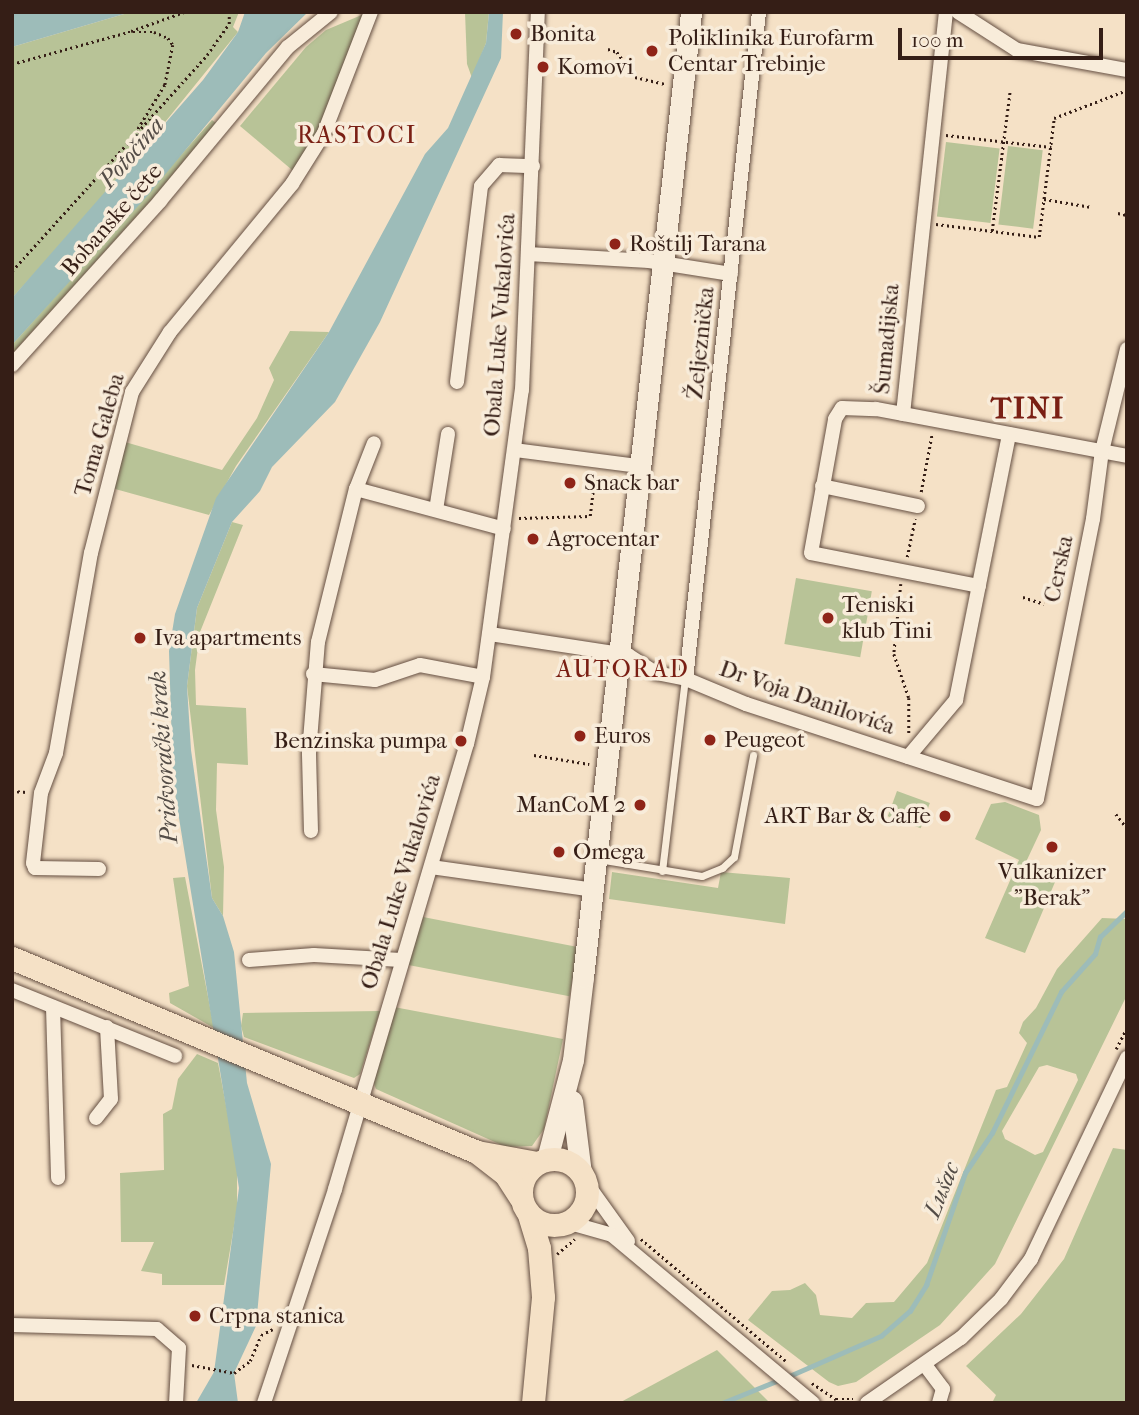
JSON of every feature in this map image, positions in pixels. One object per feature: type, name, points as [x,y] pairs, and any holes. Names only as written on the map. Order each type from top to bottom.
[{"type":"main road","points":[[12,958],[477,1152],[505,1174],[538,1222],[565,1223]]},
{"type":"main road","points":[[477,1152],[542,1161],[566,1161],[583,1177],[585,1203],[565,1223],[543,1297]]},
{"type":"main road","points":[[533,1403],[543,1297],[539,1248],[525,1206],[523,1177],[542,1161]]},
{"type":"street","name":"Bobanske čete","points":[[12,365],[160,201],[288,47],[331,12]]},
{"type":"street","name":"Toma Galeba","points":[[99,869],[35,868],[33,863],[41,793],[56,753],[91,553],[132,392],[170,332],[292,184],[324,133],[371,12]]},
{"type":"street","name":"Obala Luke Vukalovića","points":[[264,1403],[431,867],[483,677],[515,450],[533,166],[538,12]]},
{"type":"street","points":[[642,1259],[583,1177],[572,1120],[573,1060],[598,859],[616,652],[691,12]]},
{"type":"street","name":"Željeznička","points":[[685,679],[759,12]]},
{"type":"street","name":"Šumadijska","points":[[946,12],[903,414],[852,405],[842,408],[835,419],[811,553],[979,586]]},
{"type":"street","points":[[958,12],[1017,50],[1127,70]]},
{"type":"street","name":"Obala Luke Vukalovića","points":[[457,382],[481,186],[499,165],[533,166]]},
{"type":"street","points":[[528,254],[662,263],[732,274]]},
{"type":"street","name":"Cerska","points":[[1037,799],[1093,519],[1102,451],[1127,349]]},
{"type":"street","points":[[903,414],[1127,456]]},
{"type":"street","name":"Obala Luke Vukalovića","points":[[436,510],[449,434]]},
{"type":"street","points":[[979,586],[1009,434]]},
{"type":"street","points":[[311,831],[309,752],[313,674],[323,609],[356,489],[374,443]]},
{"type":"street","points":[[515,450],[638,466]]},
{"type":"street","points":[[822,486],[918,506]]},
{"type":"street","points":[[356,489],[436,510],[505,524]]},
{"type":"street","name":"Dr Voja Danilovića","points":[[908,757],[956,700],[979,586]]},
{"type":"street","name":"Dr Voja Danilovića","points":[[490,634],[616,652],[656,673],[685,679],[1037,799]]},
{"type":"street","points":[[313,674],[375,680],[420,665],[483,677]]},
{"type":"street","points":[[431,867],[594,890]]},
{"type":"street","points":[[249,960],[314,955],[401,960]]},
{"type":"street","points":[[12,990],[175,1056]]},
{"type":"street","points":[[53,1007],[58,1178]]},
{"type":"street","points":[[96,1118],[111,1099],[107,1027]]},
{"type":"street","points":[[862,1401],[925,1365],[1001,1299],[1031,1259],[1121,1055]]},
{"type":"street","points":[[542,1161],[573,1060]]},
{"type":"street","points":[[565,1223],[610,1234],[813,1403]]},
{"type":"street","points":[[12,1325],[157,1329],[173,1339],[179,1361],[176,1403]]},
{"type":"street","points":[[925,1365],[943,1388],[939,1403]]},
{"type":"lane","points":[[662,871],[685,679]]},
{"type":"lane","points":[[598,859],[702,876],[734,857],[753,755]]},
{"type":"path","points":[[12,64],[128,32],[184,12]]},
{"type":"path","points":[[12,271],[207,55],[229,23],[229,12]]},
{"type":"path","points":[[128,32],[154,32],[173,46],[165,85],[134,135]]},
{"type":"path","points":[[608,49],[617,52],[635,77],[671,84]]},
{"type":"path","points":[[926,222],[1039,237],[1054,118],[1127,90]]},
{"type":"path","points":[[992,231],[1010,91]]},
{"type":"path","points":[[936,133],[1051,147]]},
{"type":"path","points":[[1044,199],[1091,206]]},
{"type":"path","points":[[1118,212],[1127,215]]},
{"type":"path","points":[[505,524],[590,516],[596,472],[606,470]]},
{"type":"path","points":[[904,572],[895,609],[894,654],[909,698],[908,757]]},
{"type":"path","points":[[1023,597],[1044,604]]},
{"type":"path","points":[[534,755],[602,766]]},
{"type":"path","points":[[1116,814],[1127,828]]},
{"type":"path","points":[[1121,1055],[1127,1027]]},
{"type":"path","points":[[618,1228],[624,1224],[782,1357]]},
{"type":"path","points":[[179,1361],[214,1372],[234,1373],[250,1361],[261,1335],[290,1326]]},
{"type":"path","points":[[809,1381],[836,1399],[862,1401]]},
{"type":"green space","points":[[131,12],[239,12],[233,27],[238,32],[106,195],[12,298],[12,47]]},
{"type":"green space","points":[[465,12],[489,12],[486,43],[472,78],[467,64]]},
{"type":"green space","points":[[364,14],[367,21],[298,175],[240,126],[306,47],[326,30]]},
{"type":"green space","points":[[212,120],[216,123],[154,197],[12,354],[12,345]]},
{"type":"green space","points":[[946,142],[1000,149],[990,223],[937,216]]},
{"type":"green space","points":[[1008,146],[1043,150],[1033,229],[998,224]]},
{"type":"green space","points":[[290,331],[329,332],[236,466],[209,515],[108,487],[118,440],[222,470],[257,418],[274,380],[269,368]]},
{"type":"green space","points":[[232,522],[243,525],[200,632],[195,670],[196,705],[246,708],[248,765],[217,763],[216,810],[224,867],[223,916],[212,898],[187,686],[197,608]]},
{"type":"green space","name":"Teniski klub Tini","points":[[796,578],[872,591],[860,657],[784,644]]},
{"type":"green space","points":[[897,791],[930,803],[921,828],[888,816]]},
{"type":"green space","points":[[1005,802],[1039,815],[1041,830],[1026,862],[1058,875],[1025,953],[985,938],[1019,860],[975,839],[991,804]]},
{"type":"green space","points":[[612,872],[718,888],[721,872],[790,878],[785,924],[609,899]]},
{"type":"green space","points":[[185,877],[214,1028],[170,1003],[169,993],[189,986],[173,878]]},
{"type":"green space","points":[[418,916],[579,947],[569,996],[408,965]]},
{"type":"green space","points":[[1102,918],[1127,919],[1127,995],[995,1264],[940,1325],[856,1382],[838,1386],[829,1382],[748,1320],[772,1291],[790,1290],[805,1283],[816,1295],[820,1315],[852,1318],[866,1303],[894,1302],[927,1263],[996,1090],[1007,1087],[1027,1043],[1019,1033],[1023,1022],[1036,1008],[1057,969]],"holes":[[[1047,1065],[1076,1074],[1078,1080],[1043,1152],[1035,1155],[1005,1139],[1002,1131],[1039,1067]]]},
{"type":"green space","points":[[394,1007],[563,1039],[544,1129],[532,1146],[506,1147],[376,1089],[372,1079]]},
{"type":"green space","points":[[380,1011],[360,1074],[354,1078],[244,1037],[241,1026],[243,1013]]},
{"type":"green space","points":[[197,1054],[218,1063],[237,1163],[237,1209],[224,1285],[162,1285],[162,1274],[141,1271],[154,1242],[121,1242],[120,1173],[164,1170],[163,1114],[172,1109],[178,1079]]},
{"type":"green space","points":[[1113,1148],[1127,1150],[1127,1403],[992,1403],[996,1395],[966,1366],[1021,1314],[1064,1259]]},
{"type":"green space","points":[[717,1350],[770,1403],[619,1403]]},
{"type":"water","points":[[12,12],[131,12],[12,47]]},
{"type":"water","points":[[245,12],[308,12],[266,53],[149,194],[12,345],[12,298],[203,80],[238,32]]},
{"type":"water","points":[[489,12],[503,12],[501,58],[380,322],[335,402],[272,467],[260,491],[232,522],[197,608],[187,686],[191,750],[212,898],[223,916],[234,952],[247,1083],[271,1164],[256,1326],[234,1373],[238,1403],[196,1403],[214,1372],[239,1188],[173,781],[169,651],[175,614],[216,498],[329,332],[425,154],[448,128],[486,43]]},
{"type":"waterway","name":"Lušac","points":[[787,1377],[881,1336],[910,1311],[926,1285],[965,1173],[992,1133],[1061,992],[1095,954],[1100,937],[1127,911]]},
{"type":"waterway","name":"Lušac","points":[[722,1403],[779,1380]]},
{"type":"place","name":"Bonita","points":[[516,34]]},
{"type":"place","name":"Poliklinika Eurofarm Centar Trebinje","points":[[652,51]]},
{"type":"place","name":"Komovi","points":[[543,67]]},
{"type":"place","name":"Roštilj Tarana","points":[[615,244]]},
{"type":"place","name":"Snack bar","points":[[570,483]]},
{"type":"place","name":"Agrocentar","points":[[533,539]]},
{"type":"place","name":"Teniski klub Tini","points":[[828,618]]},
{"type":"place","name":"Iva apartments","points":[[140,638]]},
{"type":"place","name":"Euros","points":[[580,736]]},
{"type":"place","name":"Peugeot","points":[[710,740]]},
{"type":"place","name":"Benzinska pumpa","points":[[461,741]]},
{"type":"place","name":"ManCoM 2","points":[[640,805]]},
{"type":"place","name":"ART Bar & Caffe","points":[[945,816]]},
{"type":"place","name":"Vulkanizer \"Berak\"","points":[[1052,847]]},
{"type":"place","name":"Omega","points":[[559,852]]},
{"type":"place","name":"Crpna stanica","points":[[195,1316]]},
{"type":"district","name":"RASTOCI","points":[[357,136]]},
{"type":"district","name":"TINI","points":[[1028,409]]},
{"type":"district","name":"AUTORAD","points":[[623,670]]},
{"type":"water label","name":"Potočina","points":[[132,153]]},
{"type":"water label","name":"Pridvorački krak","points":[[164,757]]}]
